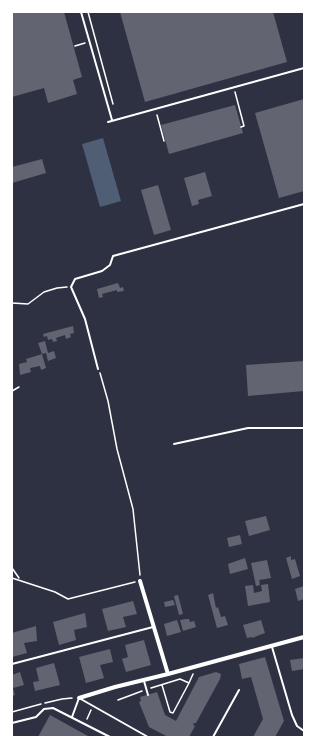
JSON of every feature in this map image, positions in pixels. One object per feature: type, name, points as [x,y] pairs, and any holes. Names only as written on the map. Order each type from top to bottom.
[{"type":"street","points":[[140,581],[168,674]]},
{"type":"street","points":[[79,698],[304,637]]},
{"type":"lane","points":[[81,12],[112,120]]},
{"type":"lane","points":[[108,122],[304,68]]},
{"type":"lane","points":[[98,369],[97,359],[85,319],[71,287],[75,279],[107,268],[113,256],[304,204]]},
{"type":"lane","points":[[174,444],[248,428],[304,428]]},
{"type":"lane","points":[[12,664],[154,627]]},
{"type":"lane","points":[[271,646],[292,716],[297,726],[304,732]]},
{"type":"lane","points":[[143,680],[148,695]]},
{"type":"lane","points":[[213,737],[239,690]]},
{"type":"lane","points":[[72,717],[79,698],[94,708],[148,737]]},
{"type":"lane","points":[[12,723],[36,717],[44,709],[50,707],[59,710],[110,737]]},
{"type":"path","points":[[88,12],[114,104],[108,106]]},
{"type":"path","points":[[233,87],[244,126],[241,127]]},
{"type":"path","points":[[157,115],[164,141]]},
{"type":"path","points":[[12,303],[28,304],[44,292],[58,288],[71,287]]},
{"type":"path","points":[[12,578],[19,579],[55,592],[68,599],[140,581],[133,509],[117,449],[108,401],[98,369]]},
{"type":"path","points":[[12,392],[19,387]]},
{"type":"path","points":[[12,568],[19,579]]},
{"type":"path","points":[[162,685],[170,712],[173,713],[194,672]]},
{"type":"path","points":[[118,700],[180,679],[188,683]]},
{"type":"path","points":[[12,712],[62,699],[79,698]]},
{"type":"path","points":[[86,720],[94,708]]},
{"type":"water","points":[[103,138],[121,201],[100,207],[82,144]]},
{"type":"building","points":[[12,12],[64,12],[82,77],[73,80],[77,94],[48,103],[44,88],[12,97]]},
{"type":"building","points":[[120,12],[273,12],[287,62],[145,102]]},
{"type":"building","points":[[304,99],[304,191],[279,198],[255,113]]},
{"type":"building","points":[[235,105],[243,133],[169,154],[161,125]]},
{"type":"building","points":[[42,159],[46,173],[12,183],[12,167]]},
{"type":"building","points":[[205,172],[212,196],[198,200],[199,204],[192,206],[184,178]]},
{"type":"building","points":[[158,185],[171,230],[154,235],[141,190]]},
{"type":"building","points":[[118,283],[120,288],[123,287],[124,291],[117,292],[117,290],[102,294],[103,297],[99,298],[97,289]]},
{"type":"building","points":[[73,326],[74,333],[70,334],[71,337],[66,339],[65,335],[56,338],[57,341],[53,342],[52,339],[48,340],[47,336],[44,337],[43,334]]},
{"type":"building","points":[[45,341],[48,353],[54,351],[56,358],[48,361],[46,353],[42,354],[38,343]]},
{"type":"building","points":[[42,354],[46,368],[41,370],[40,366],[30,368],[31,372],[20,375],[19,364],[27,362],[26,359]]},
{"type":"building","points":[[304,361],[304,391],[248,396],[246,365]]},
{"type":"building","points":[[266,516],[270,530],[249,536],[245,521]]},
{"type":"building","points":[[240,535],[242,544],[229,547],[227,538]]},
{"type":"building","points":[[291,556],[291,560],[295,559],[300,576],[292,579],[286,558]]},
{"type":"building","points":[[245,558],[248,569],[230,574],[228,564]]},
{"type":"building","points":[[267,560],[271,578],[259,580],[260,585],[256,586],[251,563]]},
{"type":"building","points":[[268,584],[270,602],[248,606],[245,586],[253,585],[254,593],[262,591],[261,585]]},
{"type":"building","points":[[304,586],[304,599],[298,601],[295,589]]},
{"type":"building","points":[[213,593],[216,608],[218,607],[221,617],[225,616],[228,625],[217,628],[208,595]]},
{"type":"building","points":[[178,595],[183,614],[179,615],[174,596]]},
{"type":"building","points":[[173,600],[175,605],[165,607],[164,602]]},
{"type":"building","points":[[133,601],[137,614],[123,617],[126,627],[108,631],[102,609]]},
{"type":"building","points":[[85,613],[87,627],[74,630],[76,640],[59,645],[53,622]]},
{"type":"building","points":[[189,619],[190,622],[194,621],[196,627],[183,631],[180,620]]},
{"type":"building","points":[[177,620],[181,632],[167,636],[164,624]]},
{"type":"building","points":[[261,620],[265,633],[252,638],[247,638],[243,625]]},
{"type":"building","points":[[36,626],[37,641],[24,643],[27,653],[12,657],[12,633]]},
{"type":"building","points":[[144,640],[151,665],[126,672],[122,659],[128,657],[125,645]]},
{"type":"building","points":[[110,649],[113,662],[100,665],[104,678],[86,683],[79,657]]},
{"type":"building","points":[[265,657],[284,721],[275,737],[253,737],[263,719],[251,677],[242,679],[239,664]]},
{"type":"building","points":[[304,658],[304,669],[292,671],[290,660]]},
{"type":"building","points":[[54,663],[60,685],[35,691],[33,682],[39,681],[36,668]]},
{"type":"building","points":[[20,672],[24,685],[13,688],[15,695],[12,696],[12,675]]},
{"type":"building","points":[[216,672],[221,674],[220,679],[196,723],[194,723],[193,725],[195,726],[189,737],[168,737],[149,727],[139,702],[141,701],[140,697],[157,692],[165,715],[176,721],[199,677]]},
{"type":"building","points":[[50,715],[77,730],[90,737],[38,737]]}]
